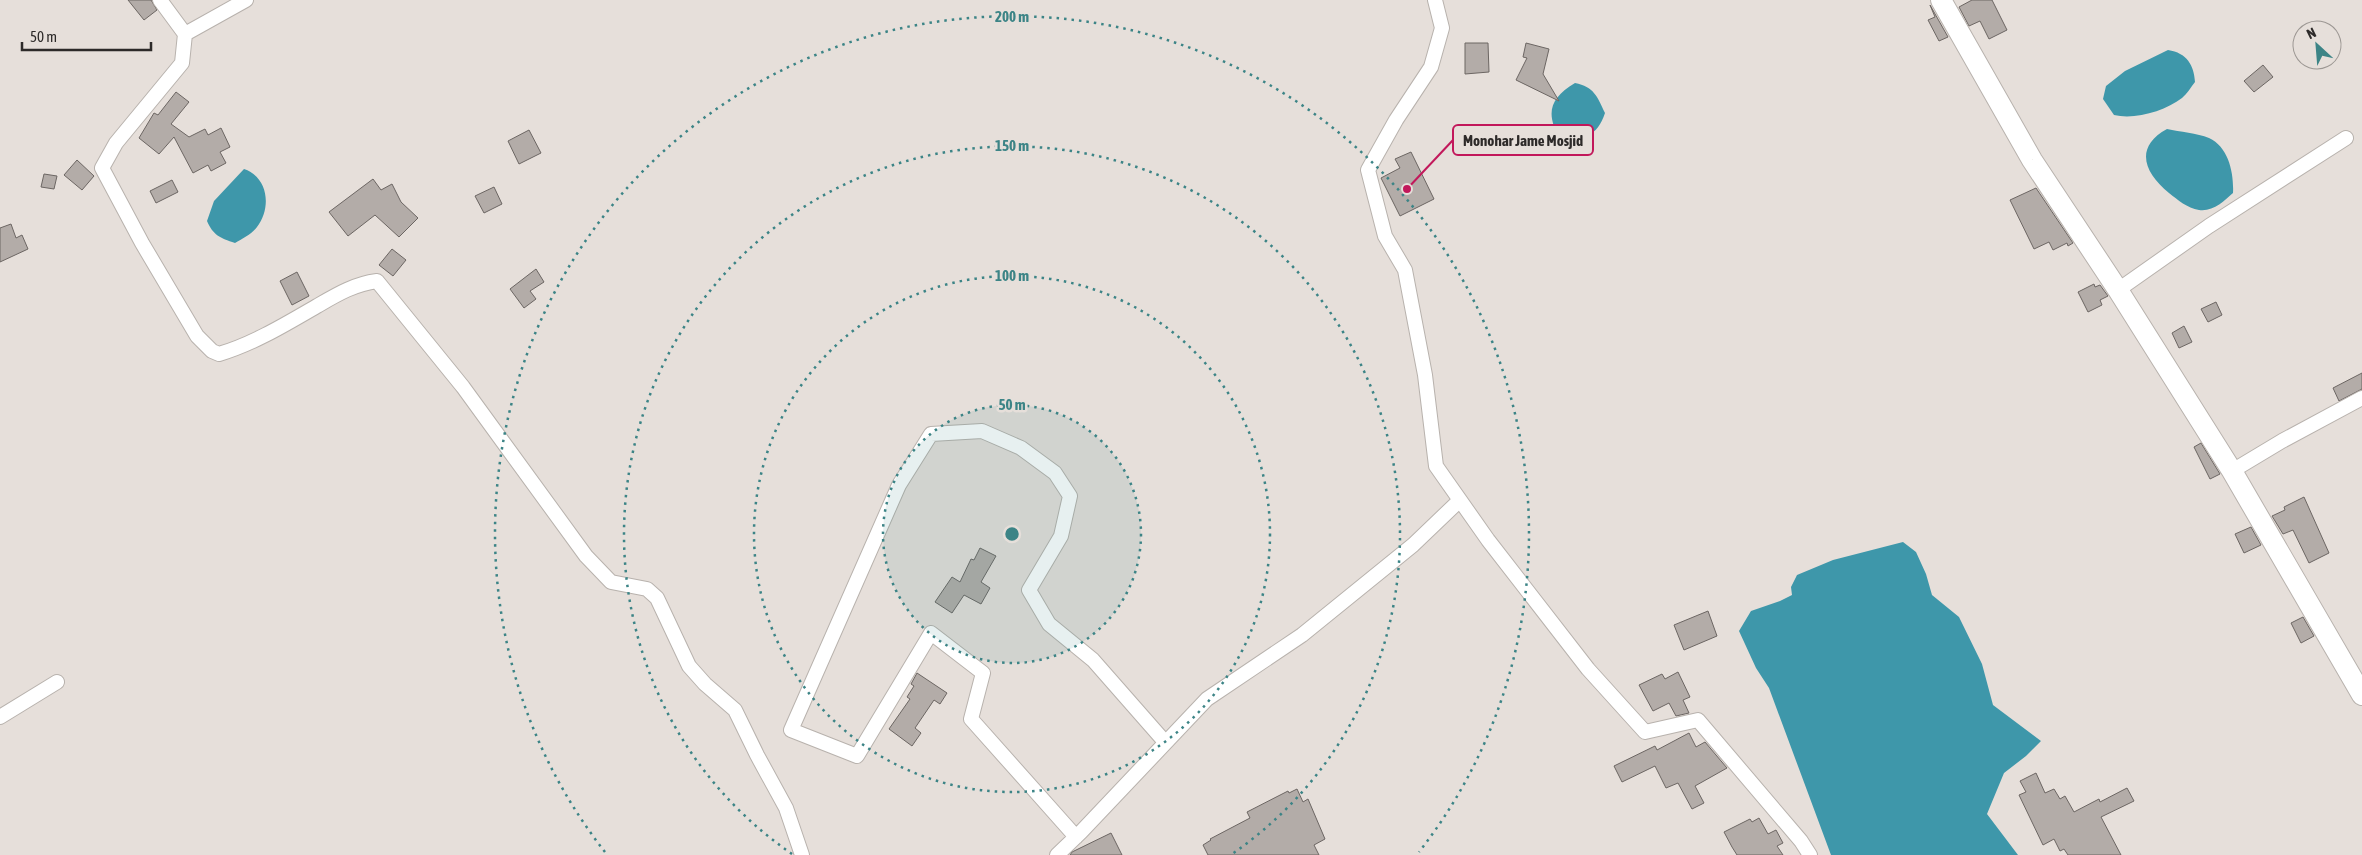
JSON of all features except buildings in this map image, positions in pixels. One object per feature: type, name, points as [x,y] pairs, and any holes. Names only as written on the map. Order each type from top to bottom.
[{"type":"street","points":[[160,0],[185,34],[182,63],[116,143],[102,168],[142,243],[197,336],[212,351],[218,354],[228,351],[283,325],[344,291],[362,283],[377,281],[463,387],[586,556],[611,582],[647,589],[657,598],[689,666],[705,684],[735,710],[786,808],[802,855]]},
{"type":"street","points":[[185,34],[246,0]]},
{"type":"street","points":[[1435,0],[1442,28],[1431,67],[1396,120],[1368,170],[1385,236],[1405,270],[1425,375],[1436,466],[1588,668],[1645,732],[1698,720],[1801,841],[1810,855]]},
{"type":"street","points":[[1941,0],[2032,160],[2118,290],[2232,471],[2362,695]]},
{"type":"street","points":[[2118,290],[2209,226],[2346,138]]},
{"type":"street","points":[[2232,471],[2282,441],[2362,398]]},
{"type":"street","points":[[1076,837],[972,719],[983,673],[931,633],[857,756],[791,730],[899,484],[931,434],[982,431],[1021,448],[1055,473],[1070,496],[1061,536],[1029,590],[1049,624],[1093,660],[1165,742]]},
{"type":"street","points":[[1057,855],[1207,699],[1302,635],[1413,545],[1460,500]]},
{"type":"street","points":[[0,717],[57,682]]},
{"type":"water","points":[[2168,50],[2185,57],[2191,65],[2195,82],[2187,92],[2175,103],[2150,113],[2131,116],[2114,115],[2103,99],[2106,86],[2125,71]]},
{"type":"water","points":[[1575,83],[1587,87],[1594,93],[1605,113],[1594,132],[1583,137],[1560,139],[1552,121],[1552,107],[1560,94]]},
{"type":"water","points":[[2167,129],[2199,135],[2216,142],[2226,154],[2229,162],[2233,193],[2214,208],[2199,210],[2183,203],[2160,185],[2149,169],[2146,160],[2147,152],[2150,144]]},
{"type":"water","points":[[244,169],[252,173],[263,186],[266,202],[265,211],[257,227],[250,234],[235,243],[218,235],[212,230],[207,221],[214,201]]},
{"type":"water","points":[[1903,542],[1916,552],[1926,574],[1932,595],[1959,617],[1982,664],[1993,705],[2041,741],[2026,756],[2004,773],[1987,814],[2018,855],[1831,855],[1769,688],[1756,668],[1739,631],[1751,611],[1792,595],[1791,587],[1797,575],[1833,560]]},
{"type":"place","name":"Monohar Jame Mosjid","points":[[1407,189]]}]
